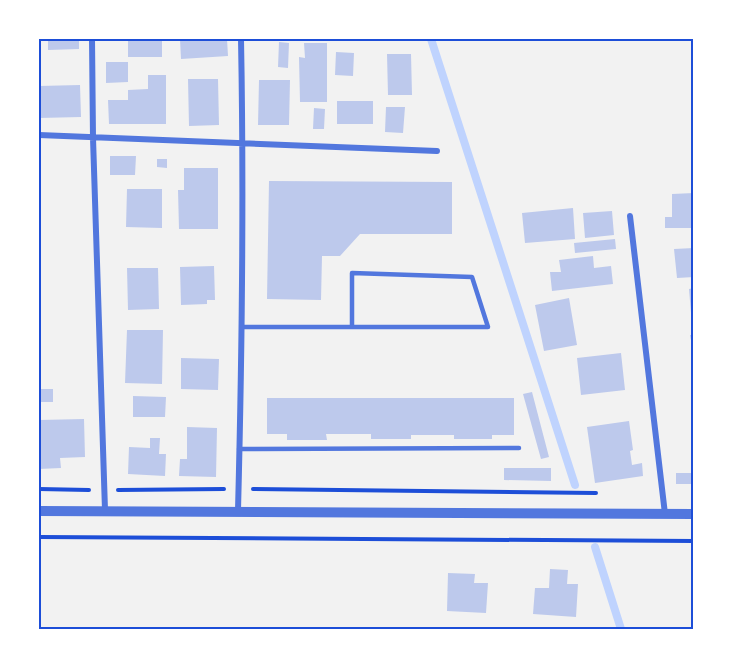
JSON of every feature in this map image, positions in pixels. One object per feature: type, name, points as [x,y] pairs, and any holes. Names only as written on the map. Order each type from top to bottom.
[{"type":"street","points":[[92,39],[105,510]]},
{"type":"street","points":[[238,511],[242,327],[241,39]]},
{"type":"street","points":[[39,135],[437,151]]},
{"type":"street","points":[[630,216],[664,514]]},
{"type":"street","points":[[39,511],[694,514]]},
{"type":"lane","points":[[242,327],[352,327],[488,327],[472,277],[352,273],[352,327]]},
{"type":"lane","points":[[240,449],[519,448]]},
{"type":"path","points":[[39,489],[238,488],[603,493]]},
{"type":"path","points":[[39,537],[694,542]]},
{"type":"building","points":[[48,39],[79,39],[79,49],[48,50]]},
{"type":"building","points":[[128,39],[162,39],[162,57],[128,57]]},
{"type":"building","points":[[180,39],[227,39],[228,56],[181,59]]},
{"type":"building","points":[[279,42],[289,43],[288,68],[278,67]]},
{"type":"building","points":[[304,43],[327,43],[327,102],[300,102],[299,57],[305,58]]},
{"type":"building","points":[[336,52],[354,53],[353,76],[335,75]]},
{"type":"building","points":[[387,54],[411,54],[412,95],[388,95]]},
{"type":"building","points":[[106,62],[128,62],[128,82],[106,83]]},
{"type":"building","points":[[148,75],[166,75],[166,124],[109,124],[108,100],[128,100],[128,90],[148,89]]},
{"type":"building","points":[[188,79],[218,79],[219,125],[189,126]]},
{"type":"building","points":[[259,80],[290,80],[289,125],[258,125]]},
{"type":"building","points":[[80,85],[81,117],[39,118],[39,86]]},
{"type":"building","points":[[337,101],[373,101],[373,124],[337,124]]},
{"type":"building","points":[[386,107],[405,107],[403,133],[385,132]]},
{"type":"building","points":[[314,108],[325,109],[324,129],[313,129]]},
{"type":"building","points":[[110,156],[136,156],[135,175],[110,175]]},
{"type":"building","points":[[157,159],[167,159],[167,168],[157,167]]},
{"type":"building","points":[[184,168],[218,168],[218,229],[179,229],[178,190],[184,190]]},
{"type":"building","points":[[269,181],[452,182],[452,234],[360,234],[340,256],[322,256],[321,300],[267,299]]},
{"type":"building","points":[[127,189],[162,189],[162,228],[126,227]]},
{"type":"building","points":[[694,193],[694,228],[665,228],[665,217],[672,217],[672,194]]},
{"type":"building","points":[[573,208],[575,239],[525,243],[522,213]]},
{"type":"building","points":[[612,211],[614,235],[585,238],[583,213]]},
{"type":"building","points":[[615,239],[616,249],[575,253],[574,243]]},
{"type":"building","points":[[694,248],[694,277],[677,278],[674,249]]},
{"type":"building","points":[[593,256],[594,268],[611,266],[613,284],[552,291],[550,272],[561,272],[559,260]]},
{"type":"building","points":[[214,266],[215,300],[207,300],[207,304],[181,305],[180,267]]},
{"type":"building","points":[[127,268],[158,268],[159,309],[128,310]]},
{"type":"building","points":[[694,288],[694,325],[692,325],[689,289]]},
{"type":"building","points":[[569,298],[577,345],[544,351],[535,305]]},
{"type":"building","points":[[127,330],[163,330],[162,384],[125,383]]},
{"type":"building","points":[[690,335],[694,335],[694,351],[693,351]]},
{"type":"building","points":[[621,353],[625,390],[581,395],[577,358]]},
{"type":"building","points":[[181,358],[219,359],[218,390],[181,389]]},
{"type":"building","points":[[39,389],[53,389],[53,402],[39,402]]},
{"type":"building","points":[[532,392],[549,457],[541,459],[523,394]]},
{"type":"building","points":[[133,396],[166,397],[165,417],[133,417]]},
{"type":"building","points":[[267,398],[514,398],[514,435],[492,435],[492,439],[454,439],[454,435],[411,435],[411,439],[371,439],[371,434],[326,434],[327,440],[287,440],[287,434],[267,434]]},
{"type":"building","points":[[84,419],[85,457],[60,458],[61,468],[39,469],[39,420]]},
{"type":"building","points":[[629,421],[633,450],[630,451],[632,465],[642,463],[643,476],[595,483],[587,427]]},
{"type":"building","points":[[187,427],[217,428],[216,477],[179,476],[180,459],[187,459]]},
{"type":"building","points":[[150,438],[160,438],[159,454],[166,454],[165,476],[128,474],[129,447],[150,448]]},
{"type":"building","points":[[504,468],[551,468],[551,481],[504,480]]},
{"type":"building","points":[[676,473],[694,473],[694,484],[676,484]]},
{"type":"building","points":[[550,569],[568,570],[567,584],[578,584],[576,617],[533,614],[535,588],[549,588]]},
{"type":"building","points":[[448,573],[475,574],[474,583],[488,583],[486,613],[447,611]]},
{"type":"waterway","points":[[431,39],[575,485]]},
{"type":"waterway","points":[[595,547],[621,629]]}]
